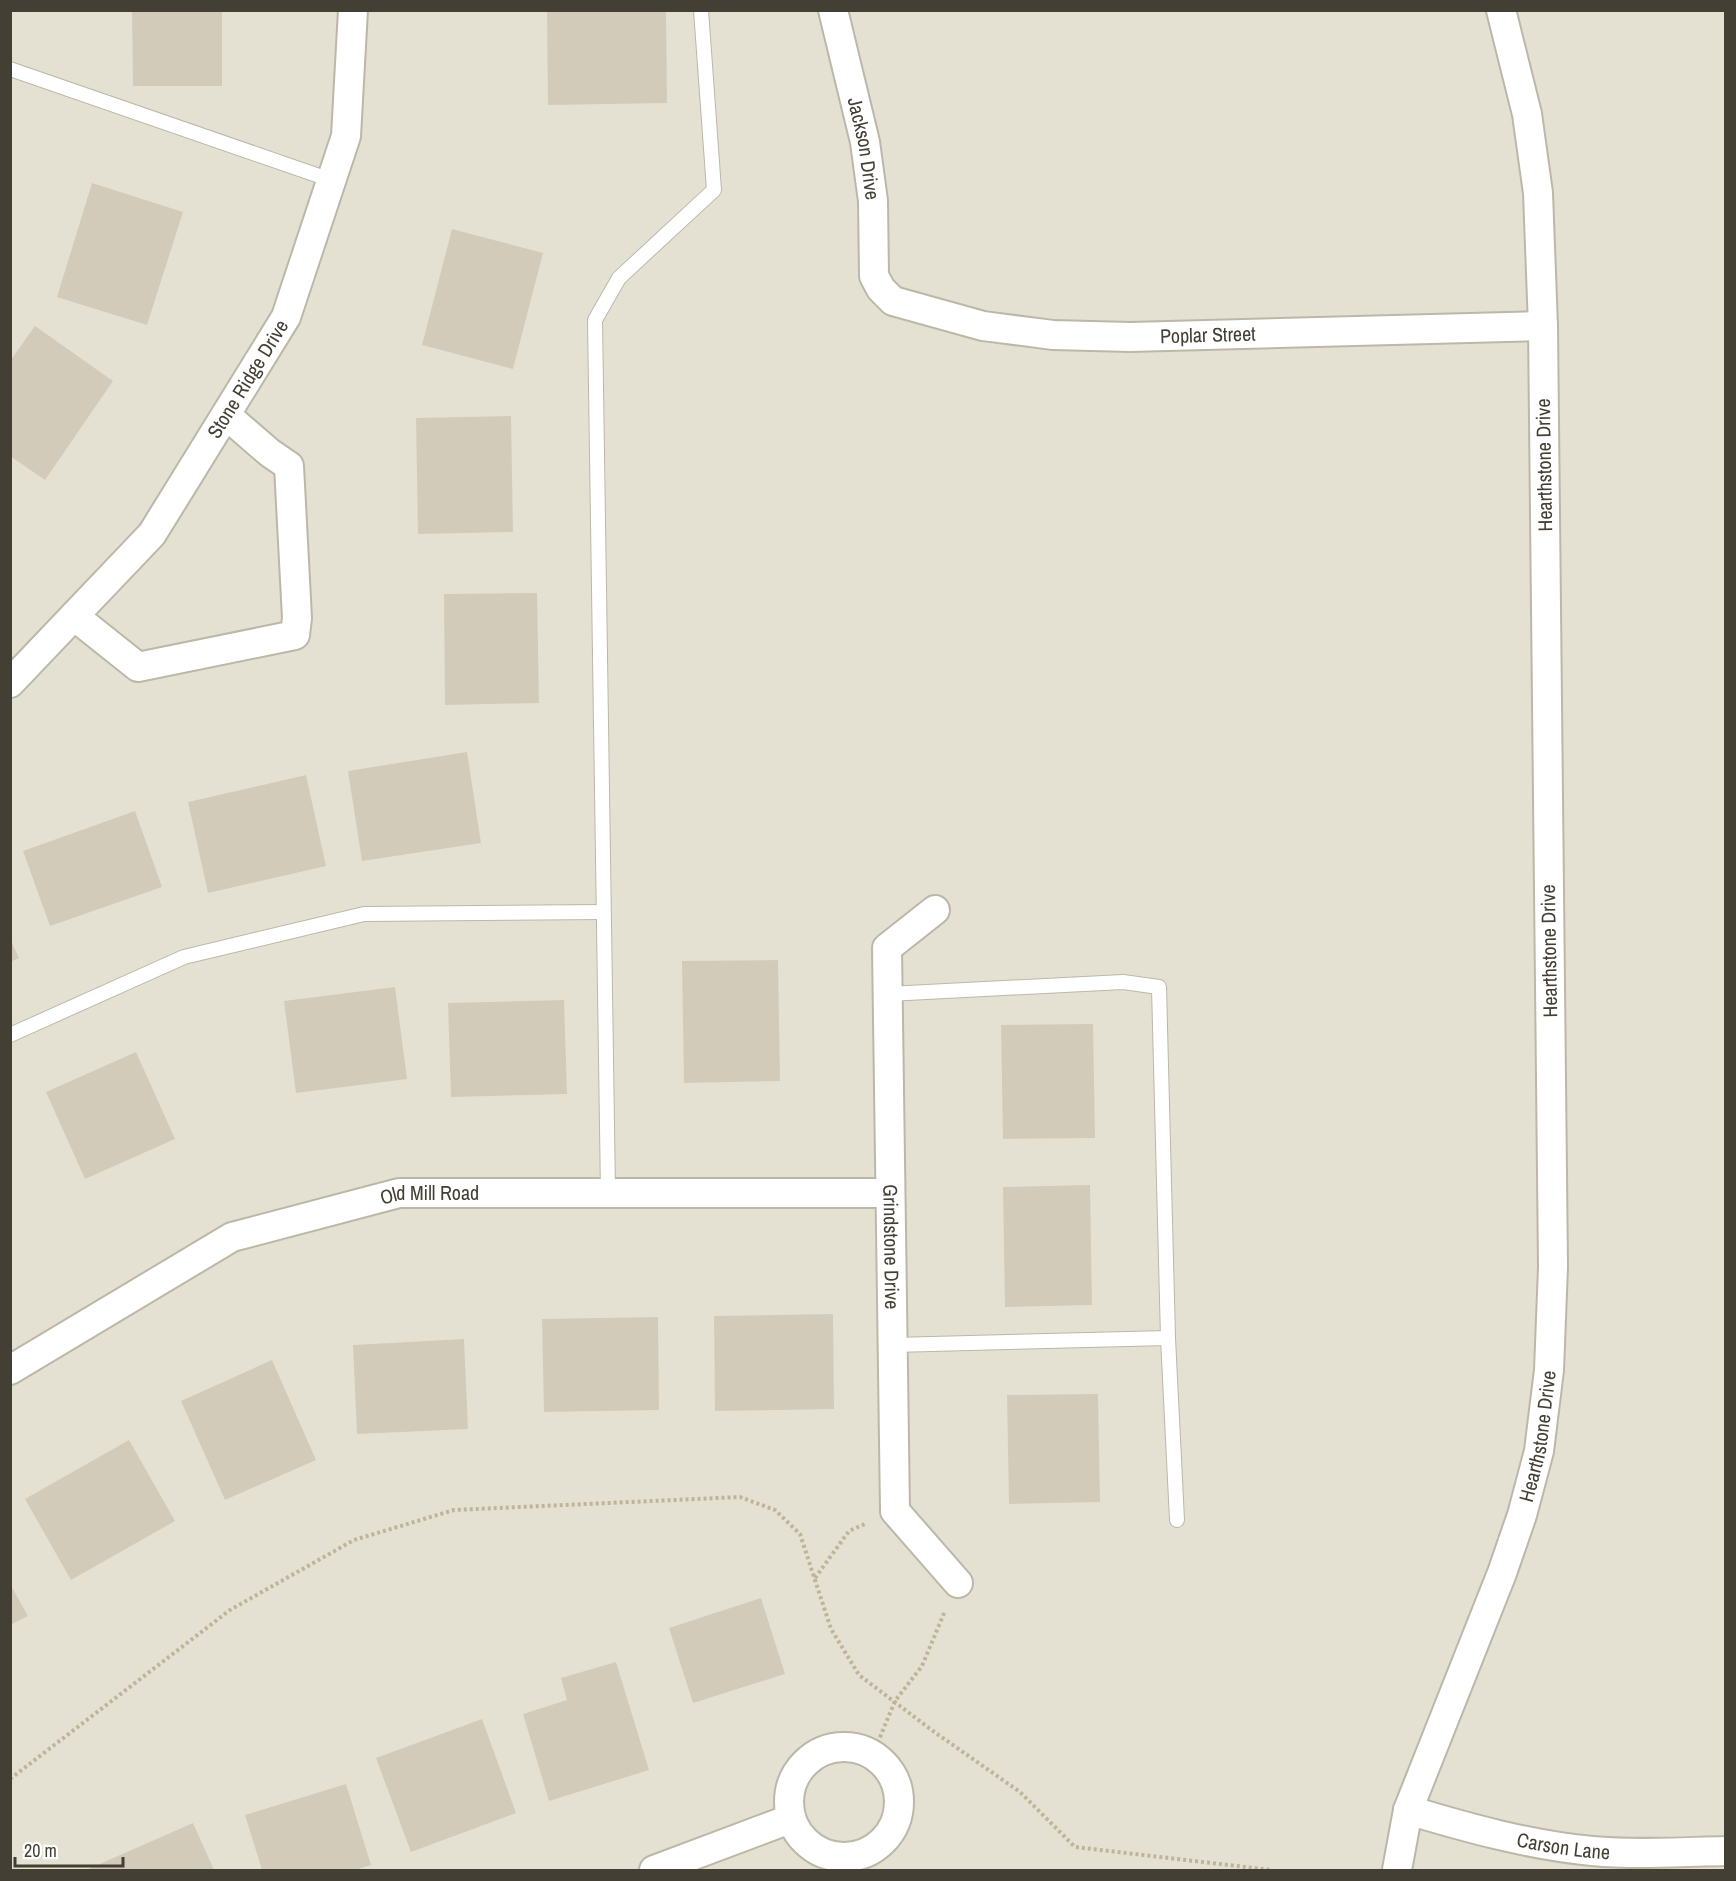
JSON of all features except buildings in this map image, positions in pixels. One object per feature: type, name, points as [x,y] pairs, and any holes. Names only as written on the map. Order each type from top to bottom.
[{"type":"street","name":"Stone Ridge Drive","points":[[10,683],[152,534],[286,317],[345,136],[353,10]]},
{"type":"street","name":"Jackson Drive","points":[[833,10],[865,142],[873,201],[874,276],[881,289]]},
{"type":"street","name":"Hearthstone Drive","points":[[1397,1870],[1408,1810],[1502,1573],[1522,1515],[1539,1451],[1549,1370],[1553,1267],[1543,326],[1538,193],[1529,125],[1501,10]]},
{"type":"street","name":"Poplar Street","points":[[881,289],[894,301],[938,314],[983,326],[1053,335],[1130,337],[1543,326]]},
{"type":"street","points":[[74,616],[138,667],[295,635],[297,618],[289,466],[225,415]]},
{"type":"street","name":"Grindstone Drive","points":[[895,1511],[887,948],[935,910]]},
{"type":"street","name":"Old Mill Road","points":[[10,1371],[232,1237],[399,1193],[890,1193]]},
{"type":"street","points":[[895,1511],[958,1583]]},
{"type":"street","points":[[835,1747],[855,1747],[873,1754],[886,1766],[895,1781],[899,1798],[898,1816],[891,1832],[878,1846],[863,1855],[846,1858],[828,1856],[812,1848],[798,1836],[790,1819],[788,1800],[792,1781],[802,1765],[817,1753],[835,1747]]},
{"type":"street","name":"Carson Lane","points":[[1408,1810],[1483,1832],[1593,1851],[1725,1851]]},
{"type":"street","points":[[654,1870],[790,1819]]},
{"type":"lane","points":[[608,1193],[595,320],[619,278],[714,190],[700,10]]},
{"type":"lane","points":[[10,69],[331,180]]},
{"type":"lane","points":[[10,1035],[184,957],[364,914],[603,912]]},
{"type":"lane","points":[[888,994],[1123,982],[1159,987],[1168,1338],[1176,1520]]},
{"type":"lane","points":[[892,1345],[1168,1338]]},
{"type":"path","points":[[10,1779],[230,1610],[354,1540],[454,1510],[740,1497],[775,1510],[800,1534],[831,1629],[859,1675],[1020,1792],[1075,1847],[1271,1870]]},
{"type":"path","points":[[815,1578],[849,1531],[895,1511]]},
{"type":"path","points":[[873,1754],[895,1701],[921,1666],[958,1583]]},
{"type":"shaded area","points":[[11,11],[1725,11],[1725,1870],[11,1870]]}]
